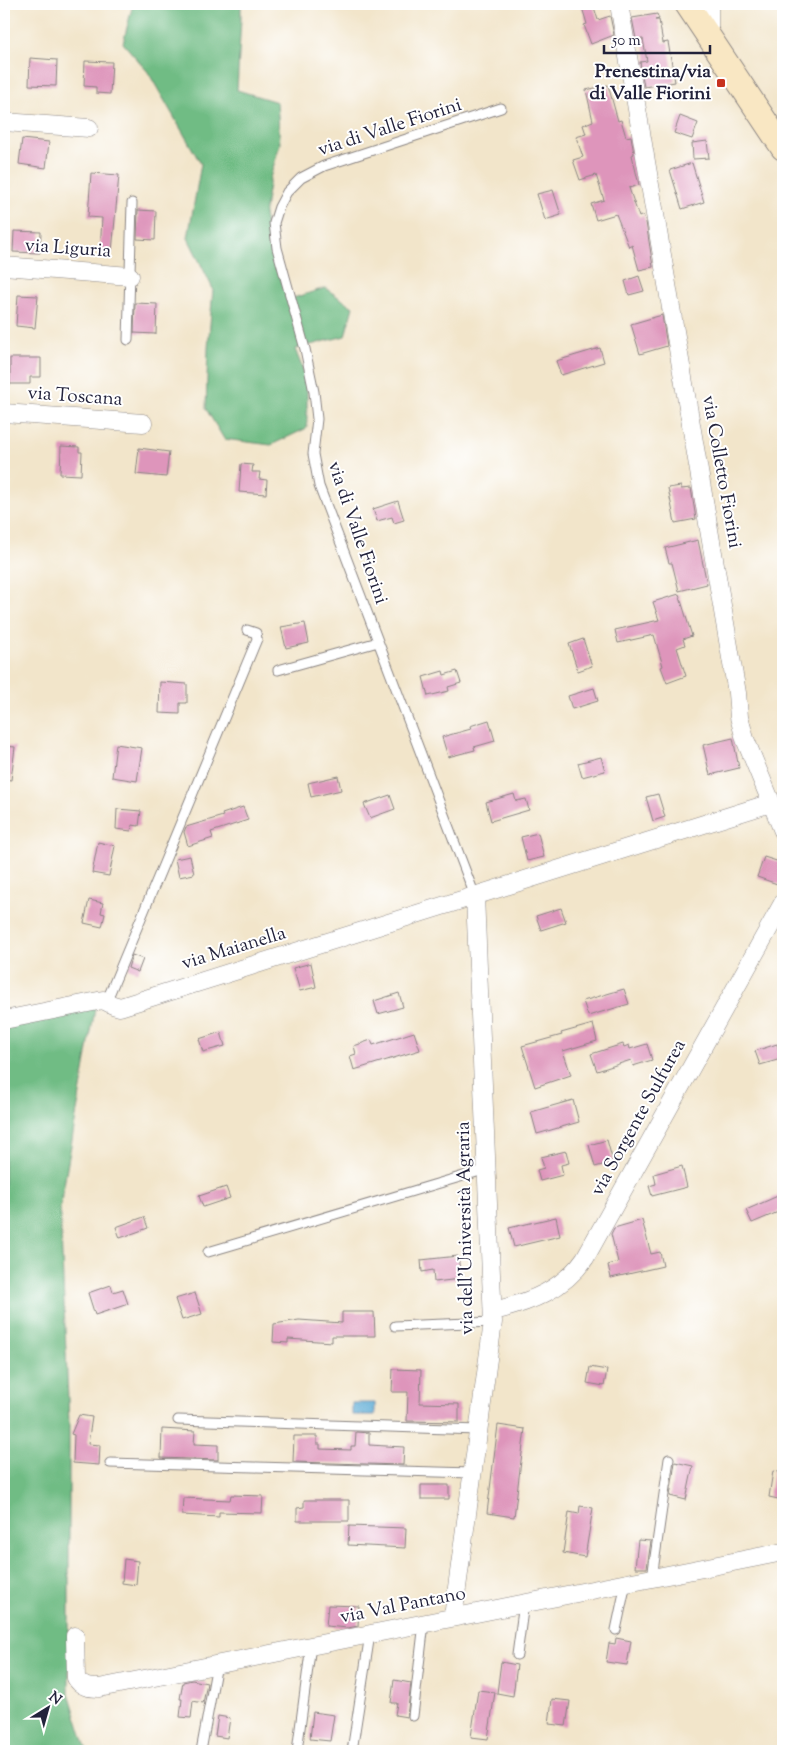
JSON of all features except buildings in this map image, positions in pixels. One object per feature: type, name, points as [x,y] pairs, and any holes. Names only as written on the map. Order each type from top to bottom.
[{"type":"main road","points":[[687,4],[783,148]]},
{"type":"street","name":"via Colletto Fiorini","points":[[619,4],[737,693],[739,717],[745,740],[777,807]]},
{"type":"street","points":[[709,4],[709,36]]},
{"type":"street","points":[[4,122],[89,128]]},
{"type":"street","name":"via Liguria","points":[[4,266],[130,276]]},
{"type":"street","name":"via Toscana","points":[[4,413],[143,423]]},
{"type":"street","points":[[777,807],[783,831]]},
{"type":"street","name":"via Maianella","points":[[4,1020],[103,1000],[120,1006],[475,896],[777,807]]},
{"type":"street","name":"via dell'Università Agraria","points":[[453,1617],[494,1316],[475,896]]},
{"type":"street","name":"via Sorgente Sulfurea","points":[[494,1316],[529,1302],[558,1286],[573,1274],[585,1258],[783,903]]},
{"type":"street","name":"via Val Pantano","points":[[75,1636],[74,1674],[78,1681],[89,1688],[99,1688],[783,1552]]},
{"type":"lane","name":"via di Valle Fiorini","points":[[475,896],[316,476],[313,454],[317,419],[314,392],[305,349],[277,248],[274,223],[278,207],[287,192],[308,173],[501,108]]},
{"type":"lane","points":[[128,340],[132,203]]},
{"type":"lane","points":[[107,1000],[257,640],[256,633],[247,630]]},
{"type":"lane","points":[[278,670],[378,642]]},
{"type":"lane","points":[[208,1252],[487,1169]]},
{"type":"lane","points":[[395,1326],[494,1316]]},
{"type":"lane","points":[[178,1420],[478,1430]]},
{"type":"lane","points":[[652,1578],[669,1458]]},
{"type":"lane","points":[[110,1463],[472,1473]]},
{"type":"lane","points":[[616,1630],[626,1583]]},
{"type":"lane","points":[[517,1655],[524,1603]]},
{"type":"lane","points":[[413,1716],[424,1623]]},
{"type":"lane","points":[[352,1751],[370,1634]]},
{"type":"lane","points":[[298,1751],[311,1646]]},
{"type":"lane","points":[[201,1751],[217,1664]]},
{"type":"green space","points":[[133,4],[241,4],[237,90],[277,102],[280,144],[270,178],[264,215],[272,253],[287,300],[325,288],[353,307],[345,336],[295,349],[307,380],[307,428],[271,445],[224,439],[206,409],[208,348],[213,289],[188,238],[201,164],[148,72],[123,43]]},
{"type":"green space","points":[[96,1003],[60,1208],[69,1423],[69,1693],[87,1751],[4,1751],[4,1025]]},
{"type":"water","points":[[352,1403],[375,1403],[375,1415],[352,1415]]},
{"type":"place","name":"Prenestina/via di Valle Fiorini","points":[[721,83]]}]
